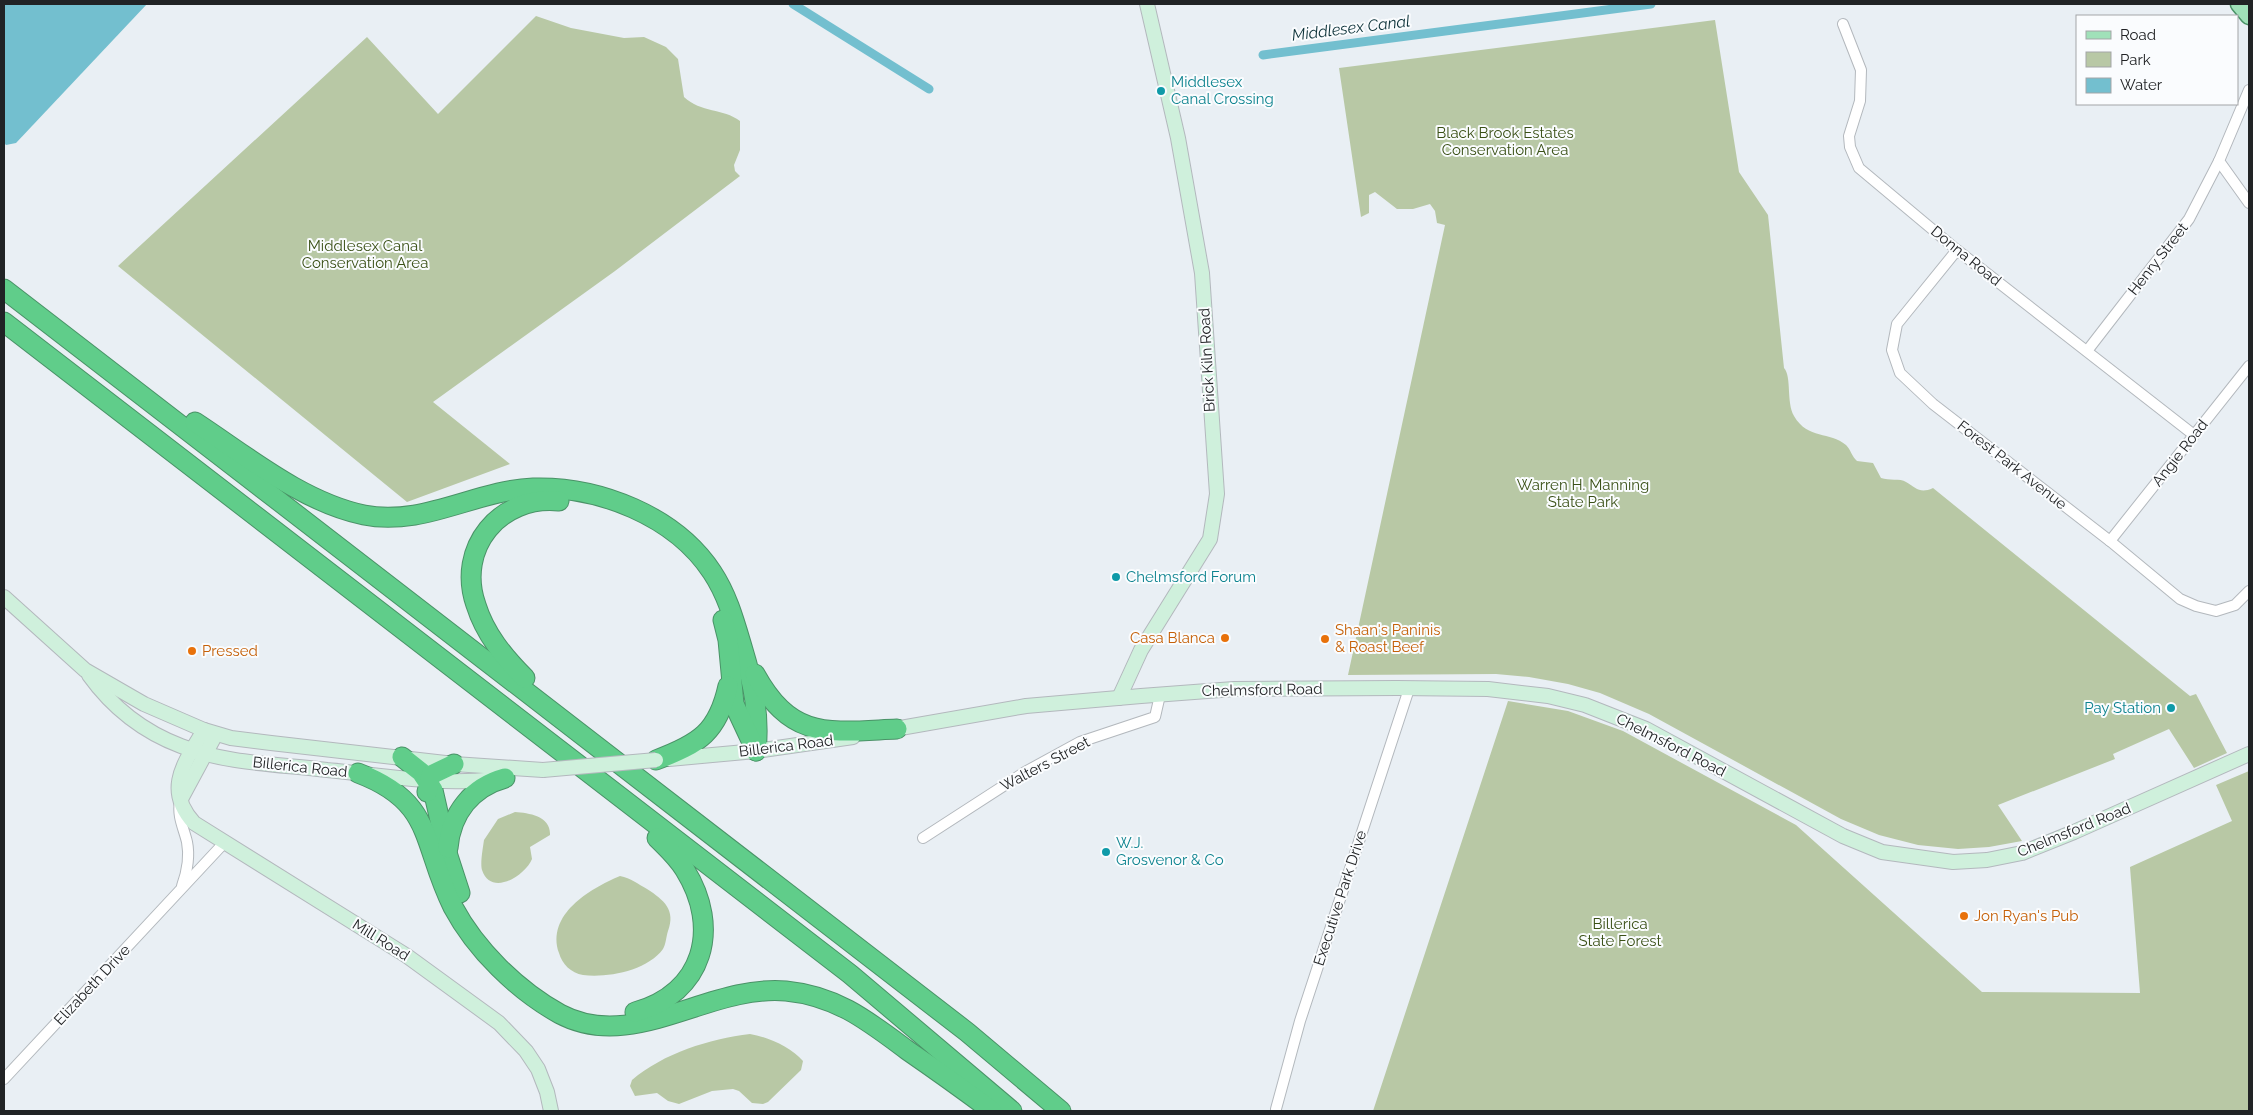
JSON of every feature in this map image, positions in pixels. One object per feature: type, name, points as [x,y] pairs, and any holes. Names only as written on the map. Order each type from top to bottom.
[{"type":"highway","points":[[4,289],[967,1032],[1061,1111]]},
{"type":"highway","points":[[4,322],[850,974],[1012,1111]]},
{"type":"highway","points":[[4,327],[58,364]]},
{"type":"highway","points":[[66,337],[281,478],[324,502],[346,510],[366,516],[412,515],[533,488],[601,498],[648,515],[680,536],[712,572],[729,605],[745,656],[756,703],[759,728],[756,751]]},
{"type":"highway","points":[[571,726],[507,660],[485,629],[475,604],[471,580],[475,553],[482,539],[495,520],[504,512],[526,503],[554,500],[607,511],[649,528],[672,544],[692,564],[716,602],[728,640],[730,678],[736,711],[756,751]]},
{"type":"highway","points":[[745,656],[770,699],[786,716],[796,722],[826,731],[897,729]]},
{"type":"highway","points":[[656,760],[689,746],[712,729],[722,710],[730,678]]},
{"type":"highway","points":[[402,757],[428,780],[439,806],[448,856],[465,904],[480,928],[515,966],[540,988],[570,1006],[595,1014],[624,1015],[650,1008],[677,991],[694,970],[702,948],[703,915],[694,888],[685,870],[673,854],[601,783]]},
{"type":"highway","points":[[429,845],[425,812],[428,780],[436,771],[454,764]]},
{"type":"highway","points":[[358,773],[377,780],[402,796],[418,816],[444,888],[469,932],[512,980],[535,998],[561,1014],[584,1023],[618,1027],[642,1022],[738,994],[768,991],[801,994],[829,1001],[859,1014],[992,1111]]},
{"type":"highway","points":[[448,856],[452,829],[470,796],[480,787],[505,778]]},
{"type":"main road","name":"Brick Kiln Road","points":[[1119,698],[1141,650],[1210,538],[1217,494],[1202,273],[1178,138],[1146,4]]},
{"type":"main road","points":[[2239,4],[2249,16]]},
{"type":"main road","name":"Billerica Road","points":[[5,602],[85,670],[144,704],[210,732],[248,741],[454,764],[544,770]]},
{"type":"main road","name":"Billerica Road","points":[[85,670],[103,694],[125,714],[168,741],[199,752],[238,760],[464,782],[505,778],[544,770],[756,751],[1026,706]]},
{"type":"main road","name":"Chelmsford Road","points":[[1026,706],[1234,689],[1497,689],[1548,696],[1585,705],[1646,729],[1843,836],[1882,852],[1953,862],[1987,860],[2022,853],[2249,754]]},
{"type":"main road","name":"Mill Road","points":[[210,732],[199,752],[178,780],[181,799],[194,823],[407,956],[499,1023],[520,1045],[538,1070],[547,1092],[551,1111]]},
{"type":"street","name":"Donna Road","points":[[1843,24],[1861,70],[1860,101],[1849,136],[1853,158],[1868,176],[1957,250],[2194,435]]},
{"type":"street","points":[[2249,90],[2219,161],[2249,203]]},
{"type":"street","name":"Henry Street","points":[[2087,352],[2189,219],[2219,161]]},
{"type":"street","name":"Forest Park Avenue","points":[[1957,250],[1897,324],[1892,340],[1894,362],[1900,372],[1915,389],[2110,541],[2180,599],[2196,606],[2216,611],[2235,605],[2249,591]]},
{"type":"street","name":"Angie Road","points":[[2110,541],[2249,366]]},
{"type":"street","name":"Executive Park Drive","points":[[1276,1109],[1300,1021],[1409,689]]},
{"type":"street","name":"Walters Street","points":[[923,838],[1025,772],[1080,742],[1155,717],[1160,694]]},
{"type":"street","name":"Elizabeth Drive","points":[[180,890],[185,878],[188,859],[187,842],[180,815],[181,799]]},
{"type":"street","name":"Elizabeth Drive","points":[[4,1080],[224,843]]},
{"type":"green space","name":"Middlesex Canal Conservation Area","points":[[536,16],[571,28],[624,38],[644,37],[666,47],[678,59],[684,97],[698,106],[726,114],[740,121],[740,150],[734,165],[735,171],[740,176],[615,271],[433,402],[510,464],[407,502],[118,266],[367,37],[438,114]]},
{"type":"green space","name":"Warren H. Manning State Park","points":[[1715,20],[1739,172],[1768,215],[1784,368],[1788,377],[1790,404],[1794,416],[1806,429],[1833,438],[1846,445],[1857,461],[1873,463],[1881,478],[1904,481],[1921,490],[1933,488],[2190,696],[2196,694],[2227,753],[2194,768],[2169,729],[2113,754],[2115,759],[1998,805],[2022,841],[1989,847],[1958,849],[1918,845],[1879,835],[1841,819],[1649,714],[1600,693],[1568,684],[1529,677],[1496,674],[1348,675],[1445,225],[1437,223],[1435,211],[1430,204],[1413,209],[1397,209],[1375,192],[1369,195],[1369,213],[1361,217],[1339,68]]},
{"type":"green space","name":"Billerica State Forest","points":[[1508,701],[1568,711],[1623,731],[1796,825],[1982,992],[2140,993],[2130,867],[2232,821],[2216,785],[2249,771],[2249,1111],[1373,1111]]},
{"type":"green space","points":[[515,812],[527,813],[543,820],[547,824],[550,835],[530,847],[532,859],[522,872],[508,881],[493,882],[486,878],[481,867],[484,840],[498,819]]},
{"type":"green space","points":[[620,876],[647,889],[659,897],[667,906],[670,924],[664,947],[656,957],[637,968],[615,974],[593,976],[575,972],[565,964],[559,953],[557,939],[564,915],[584,896]]},
{"type":"green space","points":[[750,1034],[779,1043],[803,1061],[801,1070],[768,1102],[763,1104],[752,1103],[739,1091],[733,1089],[712,1091],[679,1104],[668,1101],[657,1093],[635,1096],[630,1086],[632,1080],[645,1070],[673,1055],[703,1044]]},
{"type":"water","points":[[4,4],[147,4],[16,143],[6,145],[4,143]]},
{"type":"waterway","name":"Middlesex Canal","points":[[793,4],[929,89]]},
{"type":"waterway","name":"Middlesex Canal","points":[[1263,55],[1651,4]]},
{"type":"place","name":"Middlesex Canal Crossing","points":[[1161,91]]},
{"type":"place","name":"Chelmsford Forum","points":[[1116,577]]},
{"type":"place","name":"Casa Blanca","points":[[1225,638]]},
{"type":"place","name":"Shaan's Paninis & Roast Beef","points":[[1325,639]]},
{"type":"place","name":"Pressed","points":[[192,651]]},
{"type":"place","name":"Pay Station","points":[[2171,708]]},
{"type":"place","name":"W.J. Grosvenor & Co","points":[[1106,852]]},
{"type":"place","name":"Jon Ryan's Pub","points":[[1964,916]]},
{"type":"park label","name":"Black Brook Estates Conservation Area","points":[[1505,142]]}]
